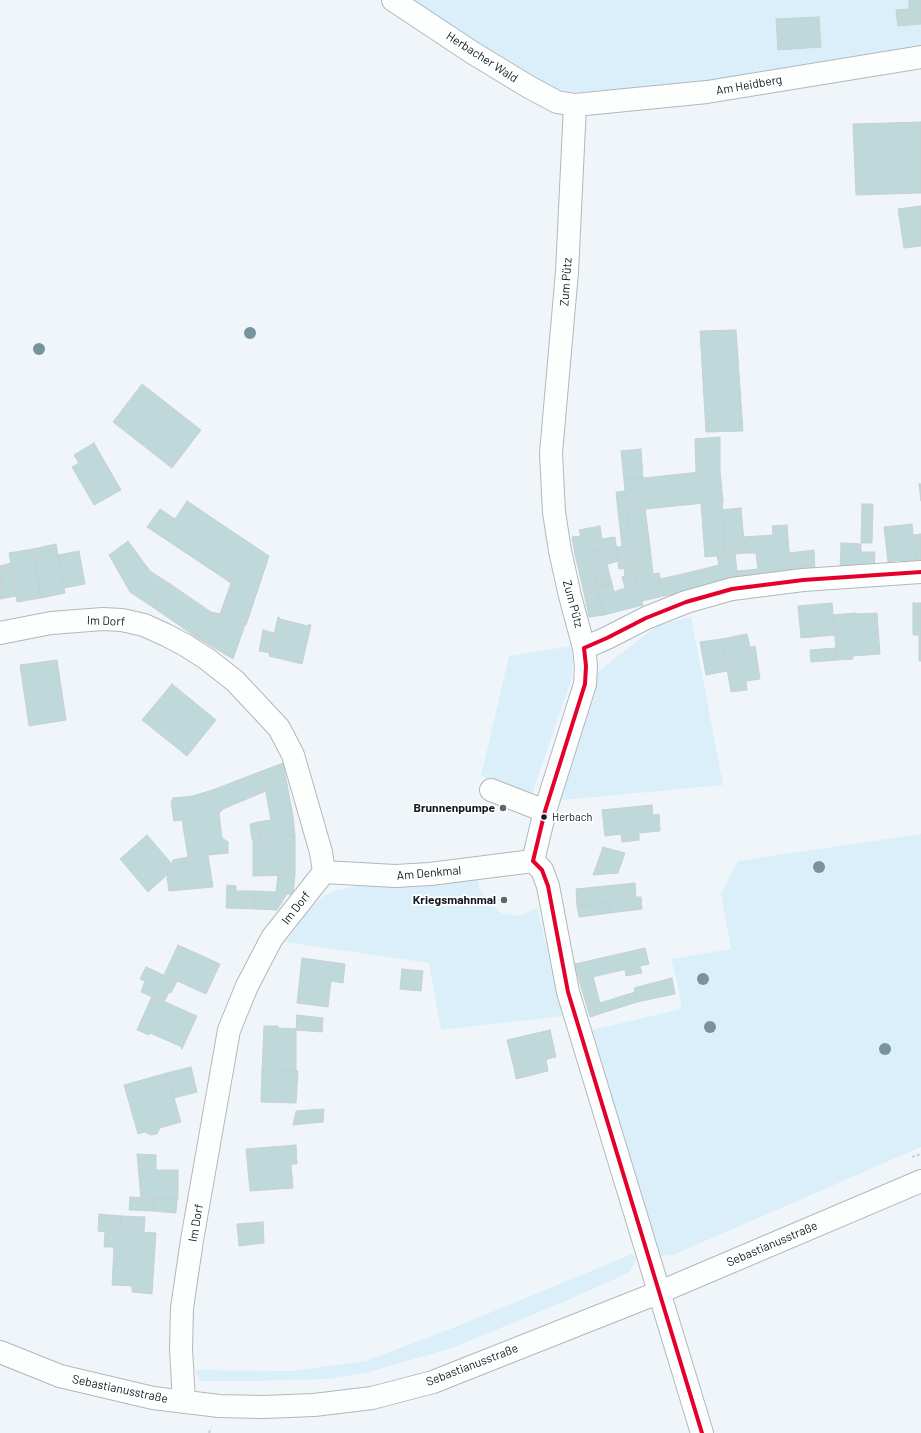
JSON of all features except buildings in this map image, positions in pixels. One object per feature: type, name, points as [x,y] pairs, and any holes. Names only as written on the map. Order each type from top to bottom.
[{"type":"street","name":"Herbacher Wald","points":[[393,0],[529,87],[557,102],[575,105]]},
{"type":"street","name":"Am Heidberg","points":[[575,105],[707,92],[921,57]]},
{"type":"street","name":"Zum Pütz","points":[[533,861],[545,811],[585,684],[586,666],[584,648],[560,551],[554,512],[551,453],[567,272],[575,105]]},
{"type":"street","points":[[584,648],[646,618],[686,602],[732,589],[803,580],[921,572]]},
{"type":"street","name":"Im Dorf","points":[[0,632],[51,622],[103,618],[122,620],[144,625],[166,635],[185,645],[207,660],[234,681],[279,728],[293,755],[321,852],[324,872],[272,938],[247,986],[229,1030],[192,1240],[182,1308],[184,1401]]},
{"type":"street","points":[[491,790],[545,811]]},
{"type":"street","points":[[533,861],[542,870],[548,886],[568,992],[702,1433]]},
{"type":"street","name":"Am Denkmal","points":[[324,872],[395,876],[430,874],[533,861]]},
{"type":"street","name":"Sebastianusstraße","points":[[0,1352],[60,1376],[153,1398],[219,1406],[264,1407],[314,1405],[372,1398],[433,1382],[660,1292],[921,1181]]},
{"type":"path","points":[[907,1160],[921,1154]]},
{"type":"shaded area","points":[[400,0],[921,0],[921,63],[834,69],[773,68],[771,76],[572,93],[529,79]]},
{"type":"shaded area","points":[[691,617],[723,785],[552,801],[585,696],[599,671],[658,625]]},
{"type":"shaded area","points":[[571,646],[573,661],[571,680],[532,794],[481,776],[509,656]]},
{"type":"shaded area","points":[[921,834],[921,1147],[673,1255],[658,1256],[588,1031],[681,1009],[680,994],[671,959],[731,949],[721,894],[738,861]]},
{"type":"shaded area","points":[[478,880],[479,889],[488,901],[501,913],[518,916],[537,908],[563,1016],[441,1030],[429,963],[286,942],[308,911],[323,896],[337,890],[369,884],[418,886]]},
{"type":"shaded area","points":[[632,1254],[635,1257],[634,1264],[628,1273],[568,1300],[452,1348],[365,1373],[327,1379],[200,1381],[195,1370],[293,1371],[366,1361],[458,1326]]},
{"type":"transit line","points":[[584,648],[646,618],[686,602],[732,589],[803,580],[921,572]]},
{"type":"transit line","points":[[533,861],[545,811],[585,684],[586,666],[584,648]]},
{"type":"transit line","points":[[533,861],[542,870],[548,886],[568,992],[702,1433]]},
{"type":"place","name":"Brunnenpumpe","points":[[503,808]]},
{"type":"place","name":"Herbach","points":[[544,817]]},
{"type":"place","name":"Kriegsmahnmal","points":[[504,900]]}]
